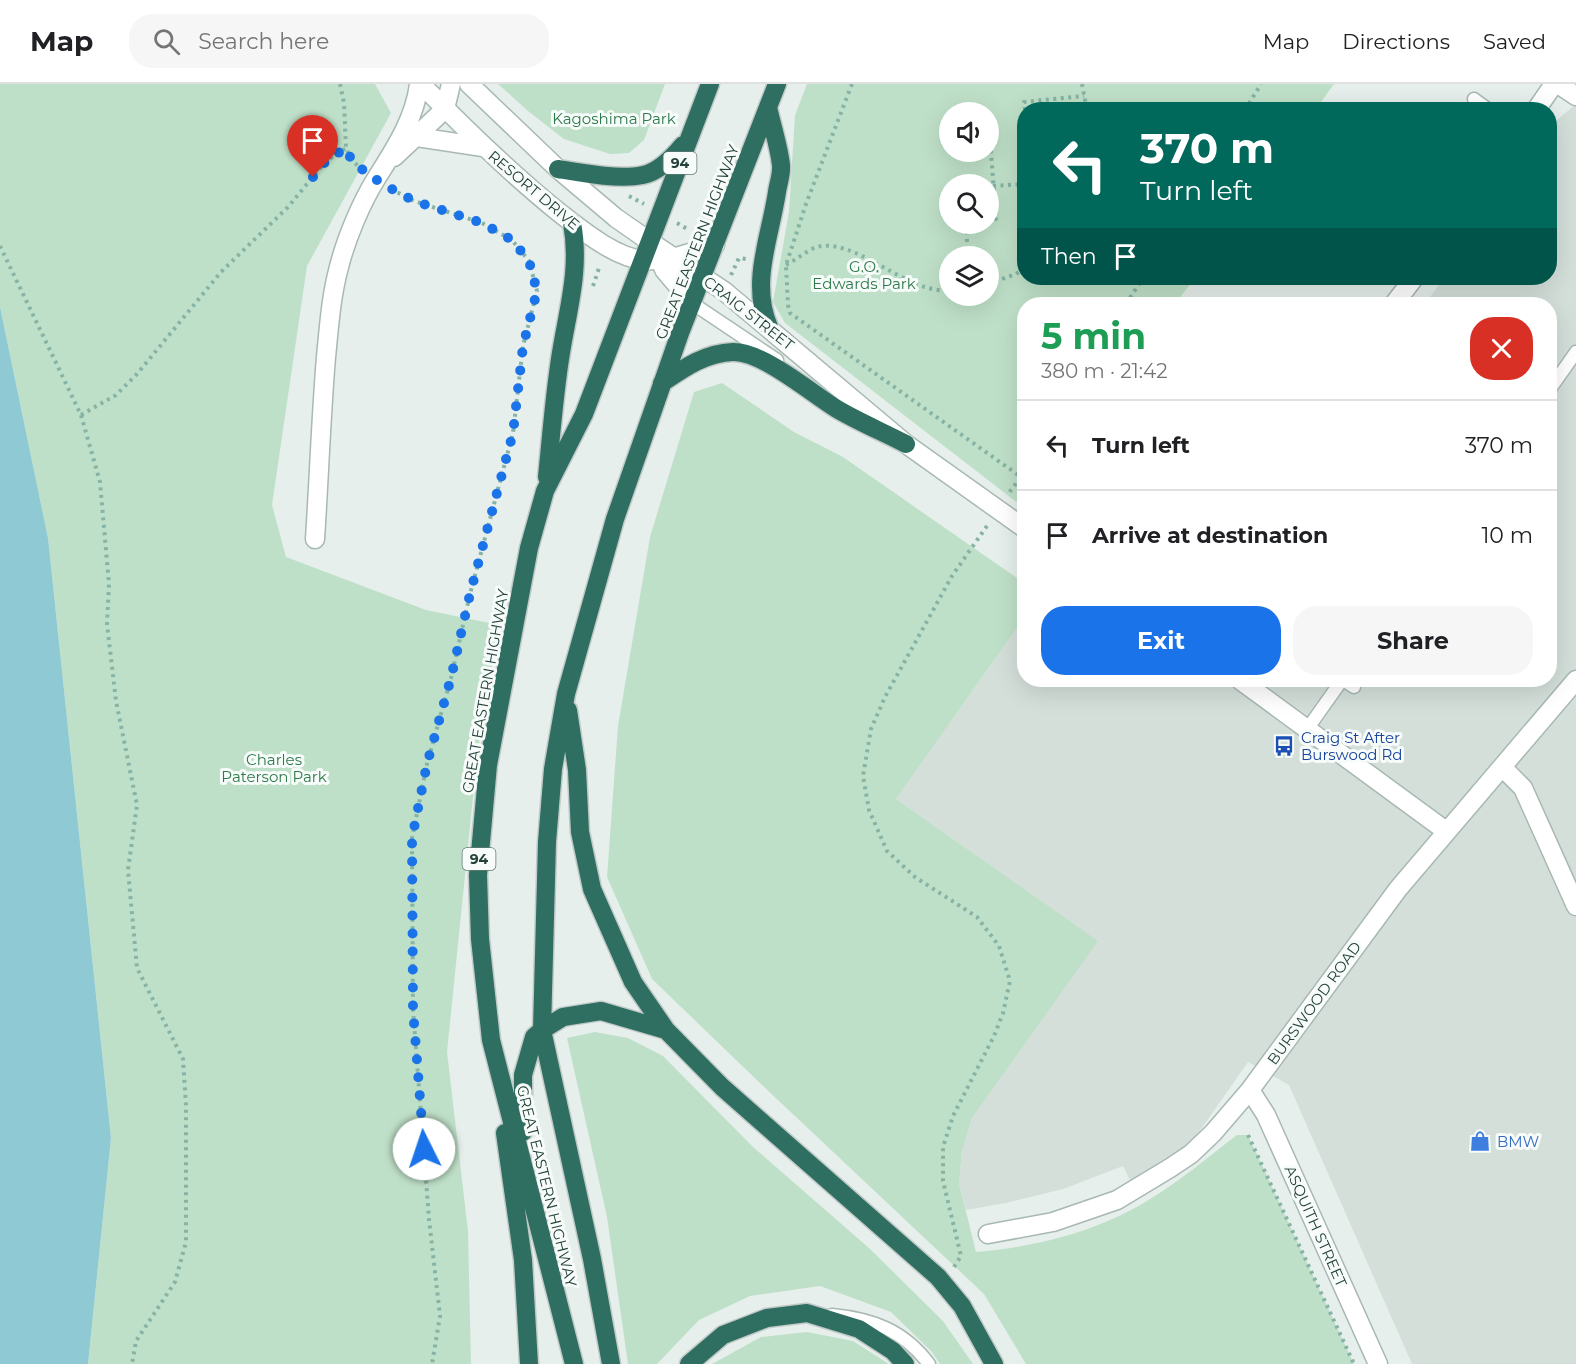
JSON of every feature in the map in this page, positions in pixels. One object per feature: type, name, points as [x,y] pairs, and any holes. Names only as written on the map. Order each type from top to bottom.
[{"type":"highway","name":"GREAT EASTERN HIGHWAY","points":[[574,1364],[491,1040],[480,939],[478,875],[482,818],[488,765],[527,559],[545,491],[660,260],[649,241],[710,84]]},
{"type":"highway","name":"GREAT EASTERN HIGHWAY","points":[[611,1364],[592,1259],[542,1030],[547,842],[553,769],[566,694],[615,519],[680,333],[687,300],[702,277],[777,84]]},
{"type":"highway","points":[[768,107],[781,166],[773,220],[763,262],[760,292],[764,316],[769,327]]},
{"type":"highway","points":[[558,169],[594,174],[643,175],[656,169],[675,155],[691,136]]},
{"type":"highway","points":[[545,491],[560,358],[573,294],[576,245],[572,223]]},
{"type":"highway","points":[[662,383],[708,356],[735,352],[751,356],[768,364],[838,410],[906,444]]},
{"type":"highway","points":[[566,694],[577,770],[580,832],[592,889],[633,982],[666,1030],[722,1088],[938,1277],[962,1306],[994,1364]]},
{"type":"highway","points":[[523,1160],[523,1075],[534,1037],[562,1017],[601,1011],[666,1030]]},
{"type":"highway","points":[[491,1040],[522,1249],[528,1315],[529,1364]]},
{"type":"highway","points":[[689,1364],[723,1335],[767,1318],[807,1313],[859,1329],[893,1351],[905,1364]]},
{"type":"street","name":"RESORT DRIVE","points":[[420,84],[483,147],[572,223],[605,247],[660,260]]},
{"type":"street","points":[[315,539],[330,312],[339,266],[355,223],[375,180],[388,162],[410,117],[420,84]]},
{"type":"street","points":[[388,162],[445,109],[452,84]]},
{"type":"street","name":"RESORT DRIVE","points":[[469,84],[558,169],[616,218],[649,241]]},
{"type":"street","points":[[1542,102],[1556,84],[1576,96]]},
{"type":"street","points":[[417,137],[483,147]]},
{"type":"street","name":"CRAIG STREET","points":[[649,241],[660,260],[702,277],[724,291],[906,444],[1017,523]]},
{"type":"street","points":[[687,300],[681,282],[660,260],[715,245]]},
{"type":"street","points":[[1399,297],[1409,285]]},
{"type":"street","name":"BURSWOOD ROAD","points":[[988,1234],[1053,1222],[1117,1200],[1191,1154],[1213,1133],[1250,1090],[1398,889],[1576,680]]},
{"type":"street","points":[[1250,687],[1446,831]]},
{"type":"street","points":[[1502,767],[1523,788],[1574,896]]},
{"type":"street","name":"ASQUITH STREET","points":[[1250,1090],[1266,1115],[1378,1364]]},
{"type":"lane","points":[[1474,99],[1478,102]]},
{"type":"lane","name":"CRAIG STREET","points":[[687,300],[906,444]]},
{"type":"lane","points":[[1557,379],[1576,352]]},
{"type":"lane","points":[[1308,728],[1337,687]]},
{"type":"lane","points":[[807,1313],[852,1317],[894,1330],[929,1364]]},
{"type":"path","points":[[340,84],[344,103],[346,148],[351,159],[375,180],[414,201],[482,223],[512,240],[529,261],[537,291],[523,346],[513,433],[427,764],[412,838],[413,1010],[429,1219],[440,1316],[432,1364]]},
{"type":"path","points":[[852,84],[806,204],[786,265],[790,313],[1017,474]]},
{"type":"path","points":[[1082,84],[1085,102]]},
{"type":"path","points":[[1250,102],[1261,84]]},
{"type":"path","points":[[1024,102],[1084,96]]},
{"type":"path","points":[[81,415],[116,395],[137,374],[221,272],[288,207],[326,161],[346,148]]},
{"type":"path","points":[[999,186],[1017,184]]},
{"type":"path","points":[[625,194],[644,204]]},
{"type":"path","points":[[677,223],[689,230]]},
{"type":"path","points":[[0,246],[81,415],[100,482],[109,584],[107,624],[116,701],[137,804],[128,870],[137,968],[183,1059],[186,1106],[186,1242],[175,1282],[136,1341],[132,1364]]},
{"type":"path","points":[[786,265],[815,248],[838,248],[916,284],[939,290]]},
{"type":"path","points":[[733,255],[749,260]]},
{"type":"path","points":[[730,276],[739,258]]},
{"type":"path","points":[[999,280],[1017,273]]},
{"type":"path","points":[[951,1273],[961,1256],[943,1181],[943,1147],[952,1116],[1004,1013],[1010,981],[999,946],[976,917],[915,877],[887,851],[869,810],[863,776],[871,729],[885,697],[952,576],[1017,483]]},
{"type":"path","points":[[1248,1135],[1354,1364]]},
{"type":"shaded area","points":[[1576,104],[1576,1364],[1412,1364],[1289,1085],[1248,1062],[1192,1142],[1130,1180],[1123,1166],[1063,1189],[966,1210],[959,1183],[962,1151],[972,1118],[1097,941],[896,799],[1017,628],[1017,687],[1557,687],[1557,297],[1430,297],[1439,285],[1557,285],[1558,119]]},
{"type":"green space","name":"Charles Paterson Park","points":[[0,84],[375,84],[391,113],[307,266],[272,505],[286,557],[426,610],[499,625],[478,748],[447,1052],[468,1231],[471,1364],[88,1364],[111,1138],[48,538],[0,307]]},
{"type":"green space","name":"Kagoshima Park","points":[[498,84],[665,84],[644,140],[629,153],[610,154],[564,139]]},
{"type":"green space","name":"G.O. Edwards Park","points":[[807,84],[1334,84],[1321,102],[1017,102],[1017,285],[1190,285],[1180,297],[1017,297],[1017,503],[785,323],[773,302],[789,212],[795,115]]},
{"type":"green space","points":[[722,383],[794,432],[843,457],[1017,578],[1017,628],[896,799],[1098,941],[972,1118],[962,1151],[959,1183],[976,1252],[1043,1242],[1107,1221],[1159,1194],[1237,1135],[1248,1135],[1354,1364],[1026,1364],[984,1294],[652,979],[607,877],[618,726],[650,537],[694,392]]},
{"type":"green space","points":[[595,1032],[628,1038],[663,1056],[753,1147],[869,1248],[943,1321],[973,1364],[940,1364],[932,1352],[891,1312],[820,1286],[750,1296],[699,1320],[657,1364],[628,1364],[607,1217],[567,1038]]},
{"type":"green space","points":[[807,1332],[853,1341],[889,1364],[712,1364],[761,1337]]},
{"type":"water","points":[[0,307],[48,538],[111,1138],[88,1364],[0,1364]]},
{"type":"place","name":"Craig St After Burswood Rd","points":[[1284,746]]},
{"type":"place","name":"BMW","points":[[1480,1141]]},
{"type":"route","points":[[313,177],[326,161],[346,148],[351,159],[375,180],[414,201],[482,223],[512,240],[529,261],[537,291],[523,346],[513,433],[427,764],[412,838],[413,1010],[424,1149]]}]
